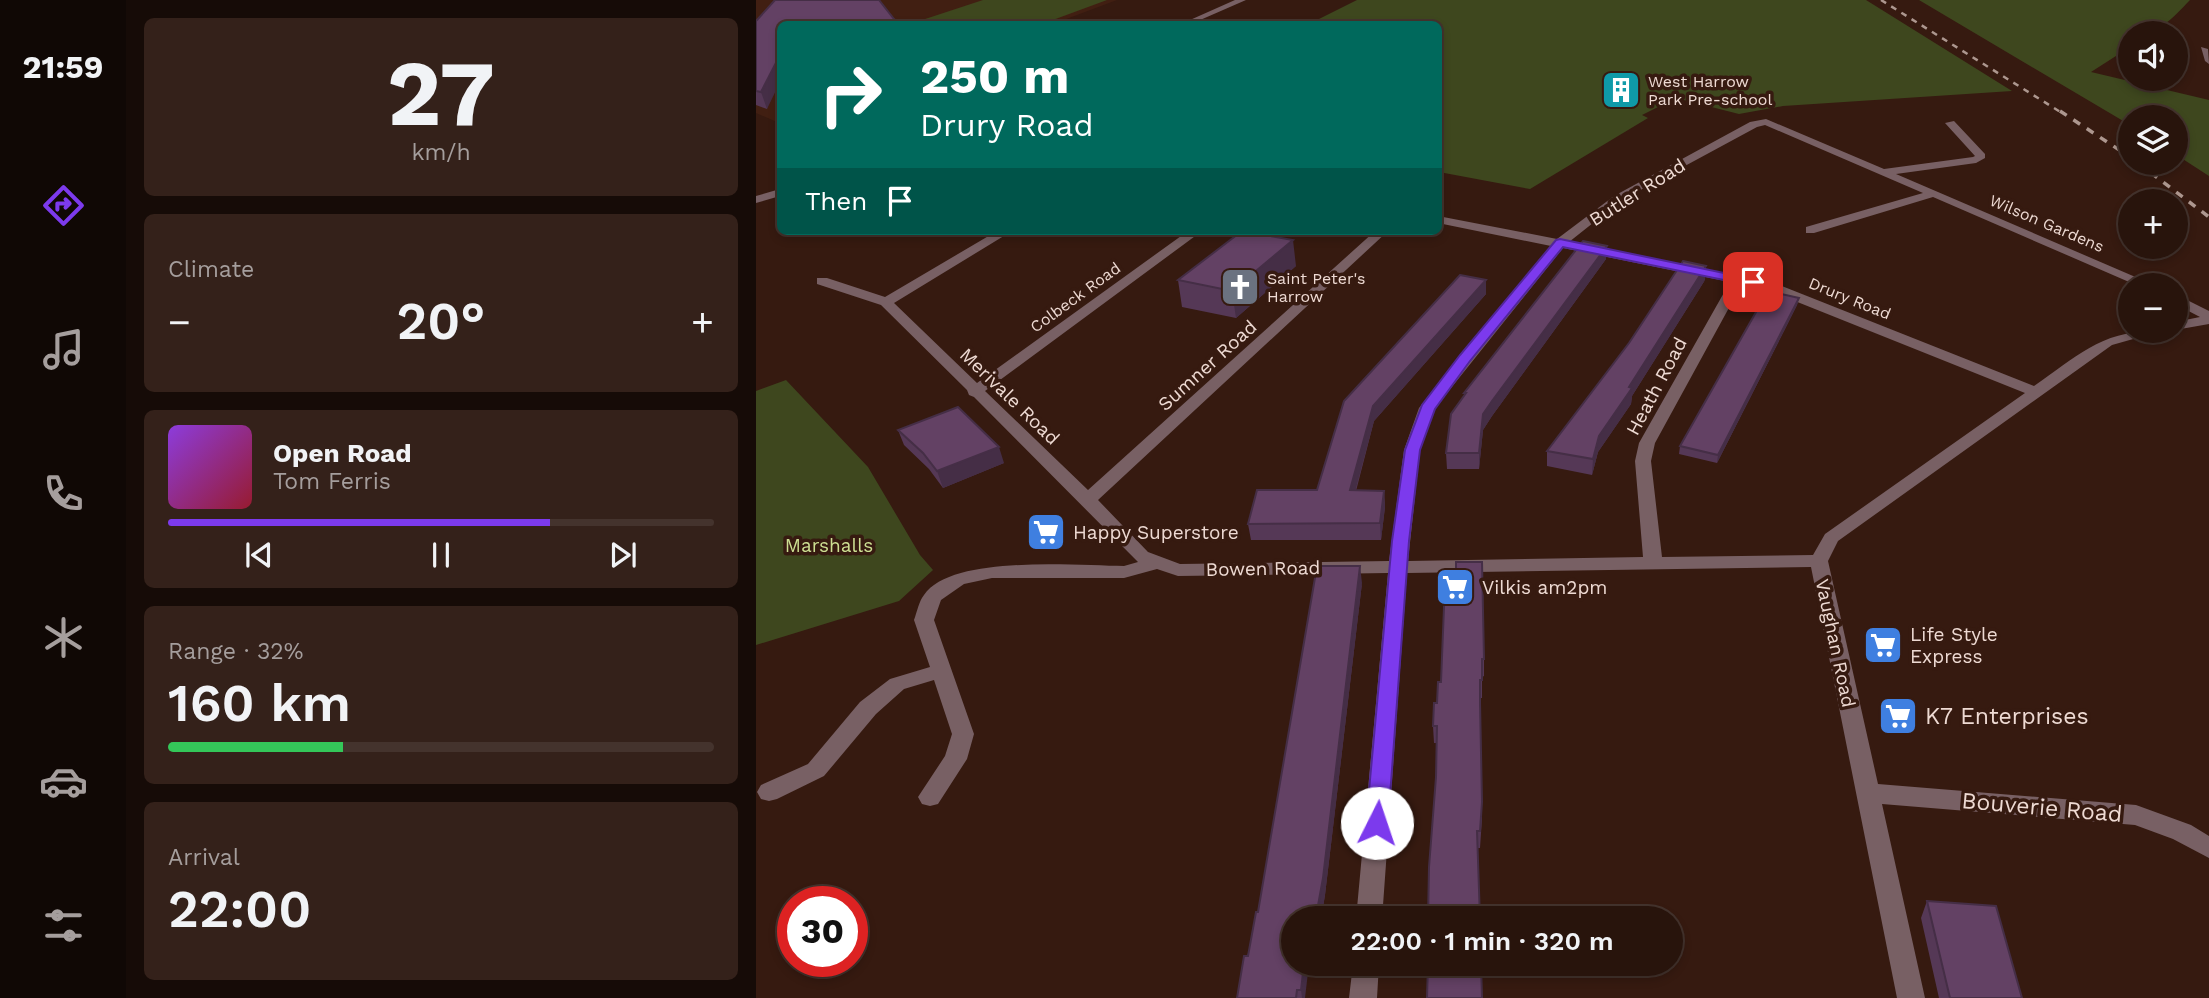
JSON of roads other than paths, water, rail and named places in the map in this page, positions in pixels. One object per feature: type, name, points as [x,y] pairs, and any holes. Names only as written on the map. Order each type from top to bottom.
[{"type":"street","points":[[1192,21],[1242,0]]},
{"type":"street","points":[[2204,49],[2209,61]]},
{"type":"street","name":"Wilson Gardens","points":[[1766,122],[2119,273]]},
{"type":"street","name":"Butler Road","points":[[1370,906],[1398,565],[1412,450],[1427,408],[1560,243],[1618,198],[1754,124],[1766,122]]},
{"type":"street","points":[[1884,172],[1976,159],[1981,156],[1950,123]]},
{"type":"street","points":[[756,200],[777,193]]},
{"type":"street","points":[[1810,230],[1932,194]]},
{"type":"street","points":[[1829,212],[1846,220]]},
{"type":"street","name":"Drury Road","points":[[1442,220],[1738,279],[1795,295],[2035,391]]},
{"type":"street","points":[[886,302],[999,235]]},
{"type":"street","name":"Colbeck Road","points":[[974,392],[1190,235]]},
{"type":"street","name":"Sumner Road","points":[[1088,500],[1378,235]]},
{"type":"street","name":"Heath Road","points":[[1653,562],[1643,461],[1647,443],[1738,279]]},
{"type":"street","name":"Merivale Road","points":[[822,281],[886,302],[974,392],[1088,500],[1141,556],[1155,563]]},
{"type":"street","points":[[2188,306],[2209,319]]},
{"type":"street","points":[[2188,323],[2209,319]]},
{"type":"street","name":"Vaughan Road","points":[[1911,998],[1819,561],[1831,538],[2035,391],[2107,342],[2118,339]]},
{"type":"street","name":"Bowen Road","points":[[930,797],[956,759],[963,734],[924,620],[932,597],[958,579],[992,572],[1124,572],[1155,563],[1178,570],[1819,561]]},
{"type":"street","points":[[769,792],[816,770],[868,708],[897,684],[940,671]]},
{"type":"street","name":"Bouverie Road","points":[[1867,793],[2136,815],[2182,832],[2209,848]]},
{"type":"street","points":[[1363,998],[1365,976]]},
{"type":"railway","points":[[1881,0],[2062,113]]},
{"type":"railway","points":[[2060,111],[2118,149]]},
{"type":"railway","points":[[2154,175],[2209,217]]},
{"type":"place","name":"West Harrow Park Pre-school","points":[[1621,90]]},
{"type":"place","name":"Saint Peter's Harrow","points":[[1240,287]]},
{"type":"place","name":"Happy Superstore","points":[[1046,532]]},
{"type":"place","name":"Vilkis am2pm","points":[[1455,587]]},
{"type":"place","name":"Life Style Express","points":[[1883,645]]},
{"type":"place","name":"K7 Enterprises","points":[[1898,716]]},
{"type":"park label","name":"Marshalls","points":[[829,545]]}]
